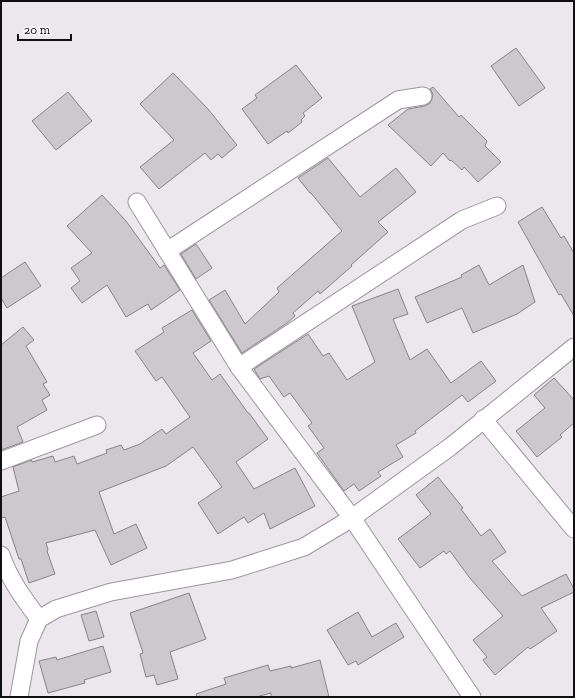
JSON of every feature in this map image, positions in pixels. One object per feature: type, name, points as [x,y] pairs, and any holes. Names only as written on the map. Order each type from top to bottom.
[{"type":"street","points":[[167,251],[398,100],[423,96]]},
{"type":"street","points":[[137,202],[239,367],[352,518],[472,697]]},
{"type":"street","points":[[239,367],[462,220],[497,206]]},
{"type":"street","points":[[20,697],[29,640],[39,619],[56,609],[111,592],[232,570],[304,548],[352,518],[450,446],[574,347]]},
{"type":"street","points":[[483,419],[574,529]]},
{"type":"street","points":[[1,461],[97,425]]},
{"type":"street","points":[[1,555],[15,587],[39,619]]},
{"type":"building","points":[[516,48],[545,88],[519,106],[491,66]]},
{"type":"building","points":[[296,65],[322,98],[303,113],[305,116],[301,120],[302,122],[288,133],[287,131],[268,144],[242,109],[257,98],[255,95]]},
{"type":"building","points":[[173,73],[208,109],[237,145],[222,158],[218,154],[211,160],[205,153],[159,189],[140,167],[174,140],[140,104]]},
{"type":"building","points":[[433,87],[459,117],[461,115],[487,141],[485,146],[501,162],[478,182],[464,167],[462,170],[451,160],[450,161],[443,153],[431,166],[388,125],[408,109],[425,106],[430,103],[433,94],[430,89]]},
{"type":"building","points":[[68,92],[92,121],[56,150],[32,121]]},
{"type":"building","points":[[328,158],[360,197],[396,168],[416,192],[378,222],[388,232],[351,265],[352,266],[320,294],[318,291],[293,313],[295,316],[287,323],[242,353],[209,300],[225,290],[245,324],[279,292],[277,288],[342,231],[298,178]]},
{"type":"building","points":[[102,195],[126,221],[160,268],[164,265],[180,290],[151,310],[148,304],[126,317],[107,285],[82,303],[71,288],[80,281],[71,268],[92,253],[67,226]]},
{"type":"building","points":[[542,207],[561,238],[564,236],[574,253],[574,316],[561,294],[559,295],[518,222]]},
{"type":"building","points":[[196,244],[212,268],[196,279],[181,254]]},
{"type":"building","points":[[25,262],[41,286],[7,308],[1,298],[1,278]]},
{"type":"building","points":[[479,265],[489,285],[523,265],[535,302],[517,314],[473,333],[462,308],[427,323],[415,297],[462,277],[461,275]]},
{"type":"building","points":[[398,289],[408,314],[393,319],[410,360],[427,349],[451,383],[481,361],[496,381],[468,402],[462,395],[415,431],[416,433],[396,445],[403,457],[378,472],[381,476],[359,491],[354,484],[344,491],[317,453],[324,448],[308,426],[312,423],[290,393],[284,397],[269,376],[260,379],[254,369],[308,334],[323,356],[329,353],[347,380],[375,362],[352,306]]},
{"type":"building","points":[[192,310],[211,341],[193,353],[212,380],[220,374],[268,439],[236,462],[254,489],[295,468],[315,506],[270,529],[264,513],[248,523],[244,517],[218,534],[198,503],[222,487],[193,447],[166,466],[99,492],[114,534],[136,524],[147,548],[111,565],[95,530],[46,543],[47,551],[55,574],[29,583],[5,517],[1,518],[1,497],[19,491],[13,467],[31,460],[32,462],[53,456],[55,462],[74,456],[77,464],[107,453],[106,450],[121,445],[124,450],[140,444],[162,429],[166,434],[190,417],[162,377],[156,381],[135,351],[164,332],[162,328]]},
{"type":"building","points":[[23,327],[34,340],[26,346],[47,382],[43,384],[50,395],[42,400],[47,410],[17,427],[23,442],[1,450],[1,345]]},
{"type":"building","points":[[554,378],[574,400],[574,423],[560,435],[562,437],[537,457],[516,431],[545,408],[534,395]]},
{"type":"building","points":[[438,477],[463,508],[461,509],[481,536],[490,529],[506,552],[492,561],[522,596],[566,574],[574,589],[574,592],[541,608],[557,631],[530,649],[528,647],[495,675],[483,660],[487,657],[473,640],[503,616],[469,577],[450,551],[446,554],[444,551],[420,568],[398,539],[431,514],[416,495]]},
{"type":"building","points":[[189,593],[206,639],[170,652],[178,679],[157,685],[154,675],[146,677],[140,654],[143,653],[130,613]]},
{"type":"building","points":[[96,611],[104,637],[89,641],[81,615]]},
{"type":"building","points":[[358,612],[372,637],[396,623],[404,637],[358,665],[356,661],[348,665],[327,630]]},
{"type":"building","points":[[103,646],[111,672],[84,680],[85,683],[48,693],[39,661],[56,657],[57,660]]},
{"type":"building","points":[[320,660],[329,697],[271,697],[271,693],[256,697],[197,697],[196,694],[226,684],[224,678],[268,665],[270,671],[291,666],[291,668]]}]
